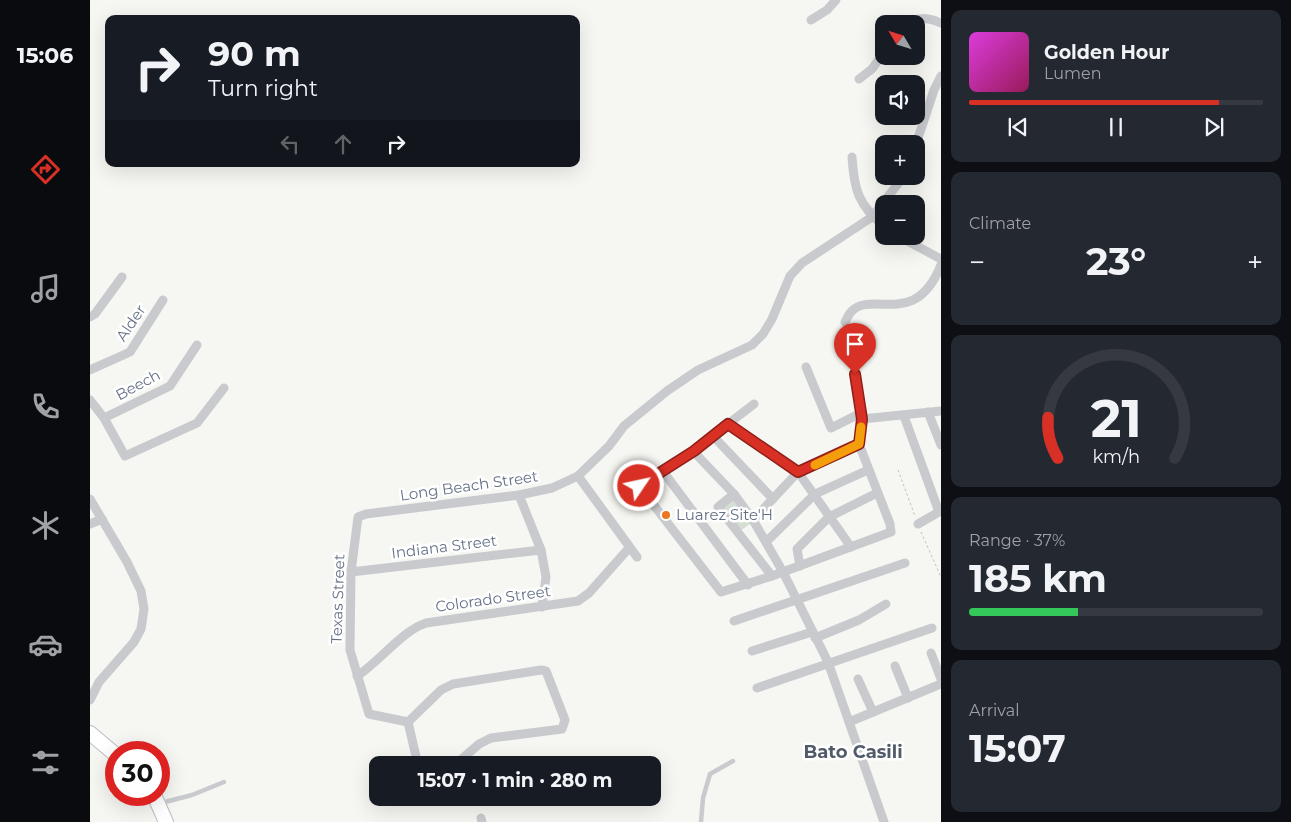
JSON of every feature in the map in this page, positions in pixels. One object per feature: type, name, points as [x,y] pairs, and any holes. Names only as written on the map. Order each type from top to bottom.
[{"type":"street","points":[[811,20],[827,10],[836,0]]},
{"type":"street","points":[[925,19],[941,23]]},
{"type":"street","points":[[859,79],[875,65]]},
{"type":"street","points":[[919,135],[934,90],[941,76]]},
{"type":"street","points":[[852,157],[853,183],[858,198],[875,219]]},
{"type":"street","name":"Long Beach Street","points":[[358,517],[366,514],[519,495],[552,488],[578,476],[609,446],[624,426],[667,390],[698,370],[752,345],[763,334],[772,319],[790,276],[802,263],[872,217],[897,185]]},
{"type":"street","points":[[915,245],[941,259]]},
{"type":"street","points":[[845,322],[852,311],[863,306],[903,304],[914,301],[926,290],[941,265]]},
{"type":"street","points":[[90,317],[95,314],[122,277]]},
{"type":"street","name":"Alder","points":[[90,370],[130,352],[163,300]]},
{"type":"street","name":"Beech","points":[[104,418],[170,386],[197,345]]},
{"type":"street","points":[[806,367],[831,428],[862,416],[904,416],[941,411]]},
{"type":"street","points":[[754,404],[694,451],[639,486],[721,592],[748,585],[891,532],[859,444],[862,416],[855,374]]},
{"type":"street","points":[[90,400],[104,418],[125,456],[197,423],[224,388]]},
{"type":"street","points":[[928,412],[941,445]]},
{"type":"street","points":[[904,416],[940,512],[918,524]]},
{"type":"street","points":[[728,424],[798,472],[851,547]]},
{"type":"street","points":[[713,436],[774,499]]},
{"type":"street","points":[[753,520],[798,472],[859,444]]},
{"type":"street","points":[[694,451],[734,494],[767,542],[783,572],[828,662],[884,822]]},
{"type":"street","points":[[662,470],[748,585]]},
{"type":"street","points":[[767,542],[815,494],[868,470]]},
{"type":"street","points":[[578,476],[637,557]]},
{"type":"street","points":[[800,566],[797,549],[829,517],[878,493]]},
{"type":"street","points":[[734,494],[718,508],[772,576]]},
{"type":"street","points":[[519,495],[541,550],[546,577],[542,607]]},
{"type":"street","points":[[90,499],[141,591],[144,609],[141,629],[134,642],[100,682],[90,700]]},
{"type":"street","name":"Texas Street","points":[[358,517],[350,572],[350,650],[369,714],[408,722]]},
{"type":"street","points":[[90,524],[102,519]]},
{"type":"street","name":"Colorado Street","points":[[357,676],[375,664],[418,625],[578,601],[589,594],[629,548]]},
{"type":"street","name":"Indiana Street","points":[[350,572],[541,550]]},
{"type":"street","points":[[734,621],[905,563]]},
{"type":"street","points":[[752,651],[814,635],[859,620],[886,604]]},
{"type":"street","points":[[758,688],[828,662],[932,628]]},
{"type":"street","points":[[931,653],[941,678]]},
{"type":"street","points":[[895,666],[908,698]]},
{"type":"street","points":[[416,756],[408,722],[441,690],[453,684],[541,670],[548,673],[565,720],[562,729],[490,738],[479,744],[465,756]]},
{"type":"street","points":[[858,679],[873,712]]},
{"type":"street","points":[[90,686],[100,682]]},
{"type":"street","points":[[849,722],[941,684]]},
{"type":"street","points":[[90,734],[105,746]]},
{"type":"street","points":[[159,806],[166,822]]},
{"type":"lane","points":[[701,822],[703,798],[710,774],[733,761]]},
{"type":"lane","points":[[170,799],[179,799],[224,782]]},
{"type":"path","points":[[898,470],[918,524],[941,577]]},
{"type":"shaded area","points":[[732,499],[751,523],[739,532],[721,508]]},
{"type":"slow traffic","points":[[815,465],[859,444],[861,427]]},
{"type":"place","name":"Luarez Site'H","points":[[666,515]]},
{"type":"district","name":"Bato Casili","points":[[853,752]]},
{"type":"route","points":[[639,486],[694,451],[728,424],[798,472],[859,444],[862,419],[855,374]]}]
